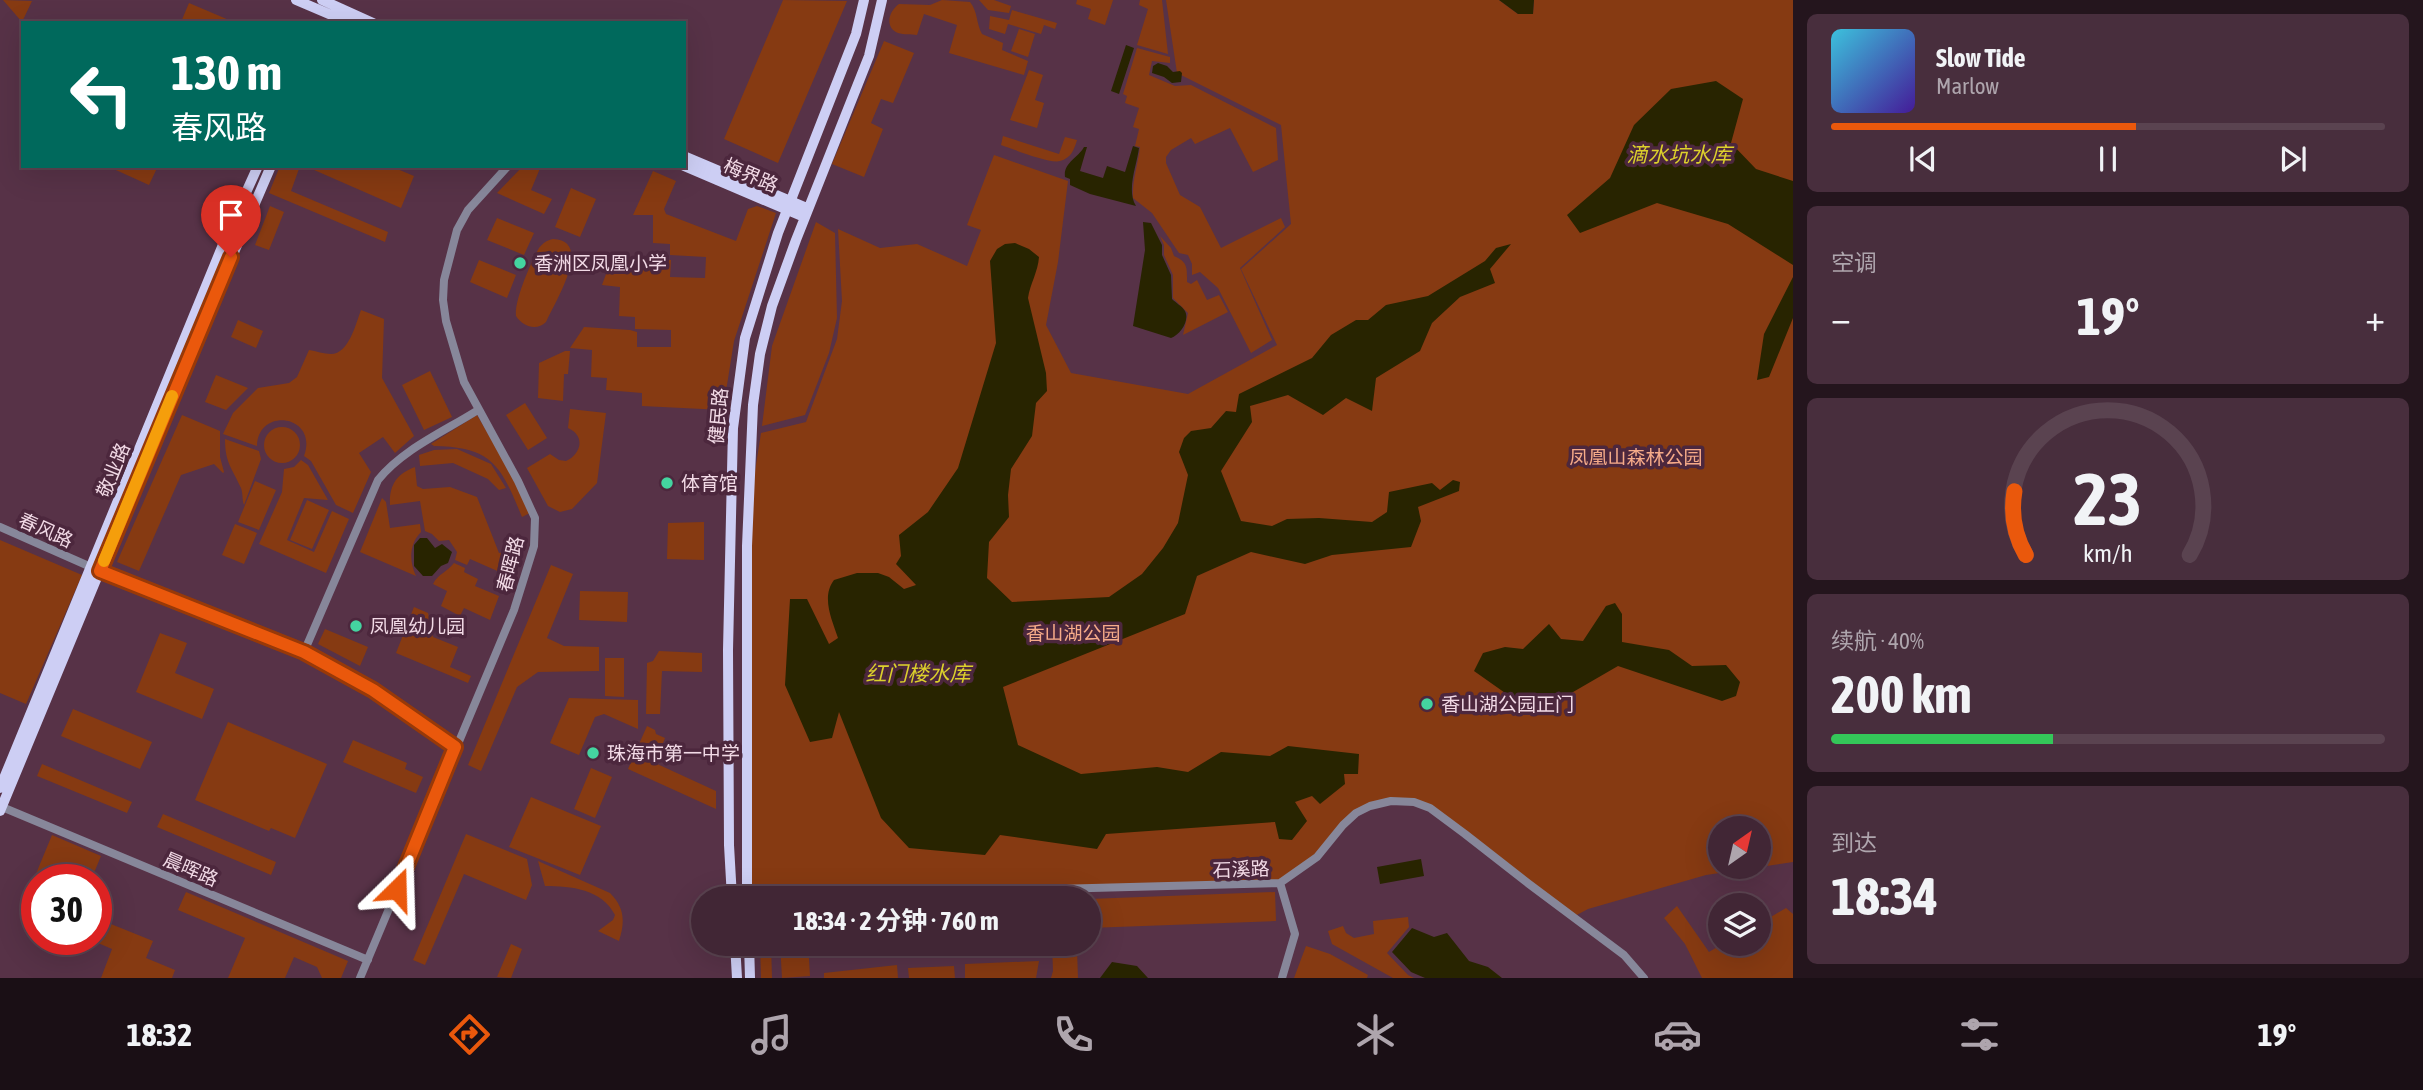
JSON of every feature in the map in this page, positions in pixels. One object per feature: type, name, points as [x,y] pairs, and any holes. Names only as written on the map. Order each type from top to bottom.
[{"type":"main road","points":[[296,0],[366,21]]},
{"type":"main road","name":"健民路","points":[[731,886],[728,650],[734,412],[744,338],[788,205],[856,34],[864,0]]},
{"type":"main road","name":"健民路","points":[[747,886],[747,545],[753,405],[764,332],[806,213],[869,56],[882,0]]},
{"type":"main road","points":[[686,157],[806,213]]},
{"type":"main road","name":"梅界路","points":[[686,167],[788,205]]},
{"type":"main road","name":"敬业路","points":[[1,809],[229,230],[257,168]]},
{"type":"main road","points":[[96,569],[270,168]]},
{"type":"main road","name":"敬业路","points":[[0,788],[96,569]]},
{"type":"main road","points":[[736,956],[737,978]]},
{"type":"main road","points":[[749,956],[750,978]]},
{"type":"street","name":"春晖路","points":[[360,978],[514,610],[534,546],[535,518],[464,382],[446,320],[444,280],[457,230],[468,210],[506,168]]},
{"type":"street","points":[[304,652],[378,480],[408,453],[478,410]]},
{"type":"street","name":"春风路","points":[[0,527],[96,569],[304,652],[373,690],[455,747]]},
{"type":"street","name":"石溪路","points":[[1101,888],[1280,883],[1317,857],[1356,813],[1383,802],[1414,802],[1430,808],[1624,955],[1644,978]]},
{"type":"street","name":"晨晖路","points":[[1,809],[368,960]]},
{"type":"street","points":[[1280,883],[1296,934],[1282,978]]},
{"type":"green space","points":[[3,0],[32,1],[21,21]]},
{"type":"green space","points":[[783,0],[847,1],[778,163],[724,139]]},
{"type":"green space","points":[[942,0],[970,2],[982,34],[1003,43],[1002,50],[1028,61],[1024,75],[949,53],[957,25],[924,14],[917,35],[898,33],[891,27],[891,15],[899,4],[930,5]]},
{"type":"green space","points":[[979,0],[994,0],[1011,6],[1009,13],[988,10]]},
{"type":"green space","points":[[1077,0],[1113,0],[1105,25],[1088,19],[1091,9],[1076,4]]},
{"type":"green space","points":[[1140,0],[1162,0],[1168,54],[1137,45],[1148,9],[1139,5]]},
{"type":"green space","name":"香山湖公园","points":[[1166,0],[1499,0],[1518,14],[1533,14],[1534,0],[1793,0],[1793,862],[1771,865],[1771,816],[1708,816],[1708,875],[1588,909],[1573,917],[1430,808],[1406,801],[1363,809],[1324,851],[1280,883],[1101,888],[747,886],[749,510],[761,433],[806,422],[837,339],[842,301],[838,229],[880,248],[917,244],[967,266],[981,230],[967,225],[994,155],[1068,181],[1058,262],[1046,325],[1071,373],[1188,394],[1277,345],[1241,269],[1291,224],[1281,125],[1177,73]]},
{"type":"green space","points":[[189,3],[231,21],[181,21]]},
{"type":"green space","points":[[1012,10],[1057,23],[1055,29],[1044,25],[1041,34],[1008,24],[1005,34],[989,29],[990,16],[1009,20]]},
{"type":"green space","points":[[1019,29],[1035,34],[1028,57],[1011,51]]},
{"type":"green space","points":[[884,41],[914,53],[893,103],[881,99],[871,123],[883,129],[864,177],[832,164]]},
{"type":"green space","points":[[1137,48],[1170,57],[1170,63],[1152,61],[1149,75],[1175,86],[1191,85],[1276,128],[1278,160],[1253,172],[1230,128],[1195,144],[1191,138],[1171,150],[1166,157],[1180,195],[1200,207],[1221,248],[1281,218],[1285,227],[1240,268],[1272,340],[1251,353],[1218,288],[1200,272],[1192,275],[1192,264],[1188,255],[1179,253],[1152,213],[1133,198],[1140,147],[1135,146],[1139,129],[1133,127],[1139,108],[1125,103],[1127,96],[1123,94]]},
{"type":"green space","points":[[1029,70],[1043,75],[1035,100],[1044,103],[1037,128],[1010,120]]},
{"type":"green space","points":[[1003,136],[1059,154],[1065,137],[1077,140],[1069,156],[1055,161],[1001,145]]},
{"type":"green space","points":[[111,168],[157,168],[149,185]]},
{"type":"green space","points":[[279,168],[299,168],[291,191],[388,232],[385,242],[269,193]]},
{"type":"green space","points":[[310,168],[395,168],[414,176],[401,208]]},
{"type":"green space","points":[[521,168],[540,168],[531,190],[552,199],[544,214],[497,193]]},
{"type":"green space","points":[[653,171],[676,181],[664,209],[666,214],[736,241],[748,209],[757,206],[776,213],[734,341],[723,410],[642,406],[642,393],[606,390],[607,378],[591,377],[592,350],[570,348],[584,327],[637,332],[637,347],[671,347],[671,330],[635,329],[635,317],[619,316],[620,287],[602,285],[612,258],[671,260],[670,277],[705,278],[706,257],[670,255],[670,244],[653,243],[653,215],[633,215]]},
{"type":"green space","points":[[571,188],[596,199],[580,237],[555,227]]},
{"type":"green space","points":[[270,206],[284,212],[269,250],[255,245]]},
{"type":"green space","points":[[497,218],[534,233],[524,255],[487,240]]},
{"type":"green space","points":[[816,222],[835,233],[837,318],[829,353],[805,415],[762,426],[772,346]]},
{"type":"green space","points":[[1160,236],[1171,248],[1174,256],[1184,263],[1187,282],[1191,284],[1197,280],[1207,300],[1219,295],[1228,312],[1183,335],[1188,313],[1173,298],[1173,275],[1164,255]]},
{"type":"green space","points":[[553,239],[565,242],[570,250],[568,273],[546,322],[530,326],[522,323],[516,316],[520,292],[539,248]]},
{"type":"green space","points":[[479,260],[516,275],[507,298],[470,282]]},
{"type":"green space","points":[[361,310],[384,319],[382,378],[414,436],[395,453],[383,437],[359,453],[371,472],[353,513],[336,505],[311,461],[304,456],[306,442],[303,432],[296,424],[276,421],[267,425],[260,433],[257,446],[223,434],[233,413],[258,388],[289,383],[297,377],[309,350],[331,354],[343,349],[351,337]]},
{"type":"green space","points":[[238,320],[263,331],[256,348],[231,337]]},
{"type":"green space","points":[[570,351],[568,374],[564,374],[563,401],[538,398],[539,363]]},
{"type":"green space","points":[[430,371],[452,417],[424,430],[402,385]]},
{"type":"green space","points":[[216,375],[248,388],[226,410],[205,402]]},
{"type":"green space","points":[[525,403],[547,438],[528,450],[506,415]]},
{"type":"green space","points":[[570,409],[606,413],[597,483],[572,509],[560,512],[548,506],[527,468],[550,454],[566,461],[578,450],[579,440],[574,431],[568,428]]},
{"type":"green space","points":[[182,415],[220,431],[220,457],[224,472],[214,464],[181,475],[139,571],[117,562]]},
{"type":"green space","points":[[477,415],[515,480],[530,513],[522,517],[508,485],[492,463],[470,450],[431,444]]},
{"type":"green space","points":[[282,427],[295,432],[300,445],[295,458],[282,463],[269,458],[264,445],[269,432]]},
{"type":"green space","points":[[225,439],[259,451],[261,459],[244,505],[241,488],[228,460]]},
{"type":"green space","points":[[457,449],[491,464],[506,488],[499,490],[488,479],[453,463],[420,466],[419,455],[434,450]]},
{"type":"green space","points":[[301,460],[308,465],[328,500],[304,498],[287,540],[314,552],[332,511],[349,519],[326,573],[259,544],[282,492],[284,469],[294,467]]},
{"type":"green space","points":[[415,467],[417,486],[423,489],[450,487],[477,497],[499,553],[520,549],[511,577],[470,559],[467,565],[455,560],[457,552],[449,540],[439,541],[425,531],[420,501],[390,505],[395,481]]},
{"type":"green space","points":[[255,481],[276,490],[259,530],[238,522]]},
{"type":"green space","points":[[382,498],[386,502],[390,528],[420,524],[421,532],[411,553],[416,576],[360,552]]},
{"type":"green space","points":[[307,500],[329,510],[312,549],[290,540]]},
{"type":"green space","points":[[704,522],[704,560],[667,559],[668,523]]},
{"type":"green space","points":[[235,524],[257,533],[244,564],[222,555]]},
{"type":"green space","points":[[0,540],[82,575],[26,704],[0,693]]},
{"type":"green space","points":[[454,563],[478,579],[475,586],[499,596],[490,620],[464,608],[460,616],[441,606],[447,591],[433,584]]},
{"type":"green space","points":[[551,565],[573,574],[547,638],[564,646],[599,647],[599,671],[538,672],[517,687],[481,771],[468,765]]},
{"type":"green space","points":[[580,591],[628,592],[627,622],[579,620]]},
{"type":"green space","points":[[414,607],[428,613],[433,637],[458,647],[450,667],[471,676],[468,683],[396,653]]},
{"type":"green space","points":[[325,629],[368,647],[360,666],[318,644]]},
{"type":"green space","points":[[160,633],[187,643],[175,673],[214,689],[202,719],[136,692]]},
{"type":"green space","points":[[659,651],[702,653],[702,672],[662,671],[660,714],[646,714],[647,663],[653,661]]},
{"type":"green space","points":[[605,658],[624,658],[624,697],[605,696]]},
{"type":"green space","points":[[569,698],[638,700],[638,729],[604,714],[595,717],[579,755],[550,743]]},
{"type":"green space","points":[[73,709],[152,742],[140,769],[61,736]]},
{"type":"green space","points":[[228,722],[327,764],[295,838],[271,828],[269,831],[195,800]]},
{"type":"green space","points":[[647,726],[665,738],[655,763],[716,791],[716,809],[628,769]]},
{"type":"green space","points":[[353,740],[407,763],[405,769],[423,777],[416,793],[343,762]]},
{"type":"green space","points":[[42,764],[132,802],[127,813],[37,776]]},
{"type":"green space","points":[[591,768],[612,777],[595,818],[574,809]]},
{"type":"green space","points":[[531,797],[601,826],[580,875],[509,847]]},
{"type":"green space","points":[[163,814],[276,862],[271,875],[157,827]]},
{"type":"green space","points":[[466,834],[527,859],[532,885],[526,900],[464,874],[425,965],[413,960]]},
{"type":"green space","points":[[52,835],[101,856],[98,864],[40,864]]},
{"type":"green space","points":[[538,861],[610,893],[621,910],[622,928],[619,941],[598,931],[613,920],[615,915],[609,906],[594,894],[585,891],[545,886]]},
{"type":"green space","points":[[186,892],[348,961],[341,978],[322,978],[317,967],[294,957],[285,978],[228,978],[245,938],[178,910]]},
{"type":"green space","points":[[1275,892],[1276,921],[1101,928],[1101,899]]},
{"type":"green space","points":[[1677,906],[1708,951],[1708,956],[1771,956],[1771,917],[1786,908],[1793,914],[1793,978],[1702,978],[1685,944],[1664,918]]},
{"type":"green space","points":[[1408,917],[1409,927],[1387,953],[1414,978],[1393,978],[1332,944],[1328,931],[1343,926],[1346,933],[1354,938],[1374,934],[1373,921]]},
{"type":"green space","points":[[112,924],[153,941],[146,958],[175,970],[172,978],[101,978],[112,955]]},
{"type":"green space","points":[[511,944],[522,949],[511,978],[497,977]]},
{"type":"green space","points":[[1306,946],[1330,954],[1368,975],[1367,978],[1294,978]]},
{"type":"green space","points":[[760,956],[771,956],[772,978],[761,978]]},
{"type":"green space","points":[[781,956],[809,956],[810,976],[782,978]]},
{"type":"green space","points":[[1052,956],[1077,956],[1078,978],[1051,978]]},
{"type":"green space","points":[[1039,961],[1036,978],[965,978],[965,964]]},
{"type":"green space","points":[[897,965],[898,978],[824,978],[824,973]]},
{"type":"green space","points":[[954,966],[955,978],[909,978],[908,968]]},
{"type":"water","points":[[1499,0],[1534,0],[1533,14],[1518,14]]},
{"type":"water","points":[[1126,45],[1134,48],[1119,94],[1111,91]]},
{"type":"water","points":[[1158,63],[1173,72],[1180,71],[1181,82],[1172,83],[1152,73],[1153,66]]},
{"type":"water","name":"滴水坑水库","points":[[1716,81],[1743,99],[1731,143],[1756,169],[1793,181],[1793,265],[1728,224],[1657,203],[1580,233],[1567,215],[1610,178],[1634,125],[1671,89]]},
{"type":"water","points":[[1133,146],[1139,148],[1132,185],[1136,206],[1090,194],[1070,185],[1070,179],[1065,177],[1066,168],[1084,147],[1087,147],[1080,171],[1103,178],[1107,166],[1125,172]]},
{"type":"water","points":[[1143,222],[1151,223],[1162,245],[1162,255],[1171,275],[1172,299],[1184,309],[1186,315],[1183,327],[1171,338],[1133,326],[1145,250]]},
{"type":"water","name":"红门楼水库","points":[[1015,243],[1039,257],[1028,298],[1046,373],[1047,391],[1036,403],[1032,436],[1011,469],[1009,517],[989,542],[987,578],[1012,602],[1109,597],[1142,574],[1163,548],[1178,523],[1188,475],[1179,452],[1184,438],[1191,431],[1211,428],[1226,411],[1236,412],[1239,394],[1312,358],[1331,335],[1356,320],[1368,320],[1386,305],[1428,296],[1485,261],[1496,248],[1511,244],[1490,269],[1495,283],[1460,297],[1432,323],[1420,351],[1376,378],[1372,411],[1346,398],[1323,415],[1288,395],[1250,406],[1252,422],[1221,471],[1241,521],[1272,526],[1287,519],[1319,518],[1372,522],[1387,512],[1389,492],[1432,483],[1440,490],[1453,480],[1460,482],[1459,491],[1418,507],[1421,521],[1411,547],[1332,555],[1305,564],[1251,552],[1197,576],[1185,614],[1003,687],[1018,745],[1081,774],[1157,767],[1188,772],[1221,752],[1270,756],[1288,746],[1359,754],[1358,774],[1344,774],[1345,784],[1320,804],[1312,796],[1295,802],[1307,821],[1292,840],[1279,839],[1275,822],[1106,834],[1097,849],[1000,835],[985,855],[909,848],[881,818],[839,712],[832,738],[810,742],[785,685],[790,599],[807,599],[829,644],[838,638],[828,601],[834,580],[857,573],[878,573],[889,577],[904,589],[916,585],[896,564],[901,556],[899,535],[928,512],[958,468],[996,343],[990,261],[997,249],[1005,244]]},
{"type":"water","points":[[1793,277],[1793,318],[1769,377],[1757,380],[1764,334]]},
{"type":"water","points":[[420,538],[427,538],[435,548],[442,544],[452,552],[448,563],[432,576],[423,576],[414,566],[414,545]]},
{"type":"water","points":[[1615,603],[1622,614],[1622,642],[1669,650],[1692,666],[1726,665],[1740,682],[1736,696],[1722,701],[1618,666],[1561,699],[1525,707],[1474,671],[1483,653],[1505,647],[1523,649],[1549,624],[1561,639],[1583,641],[1606,606]]},
{"type":"water","points":[[1421,859],[1424,876],[1380,884],[1377,867]]},
{"type":"water","points":[[1412,928],[1434,937],[1447,933],[1469,961],[1488,967],[1502,978],[1425,978],[1411,972],[1392,952]]},
{"type":"water","points":[[1112,962],[1137,966],[1148,978],[1100,978]]},
{"type":"slow traffic","points":[[104,561],[172,396]]},
{"type":"place","name":"香洲区凤凰小学","points":[[520,263]]},
{"type":"place","name":"体育馆","points":[[667,483]]},
{"type":"place","name":"凤凰幼儿园","points":[[356,626]]},
{"type":"place","name":"香山湖公园正门","points":[[1427,704]]},
{"type":"place","name":"珠海市第一中学","points":[[593,753]]},
{"type":"route","points":[[231,257],[100,571],[304,652],[373,690],[455,747],[397,889]]},
{"type":"park label","name":"凤凰山森林公园","points":[[1636,457]]}]
